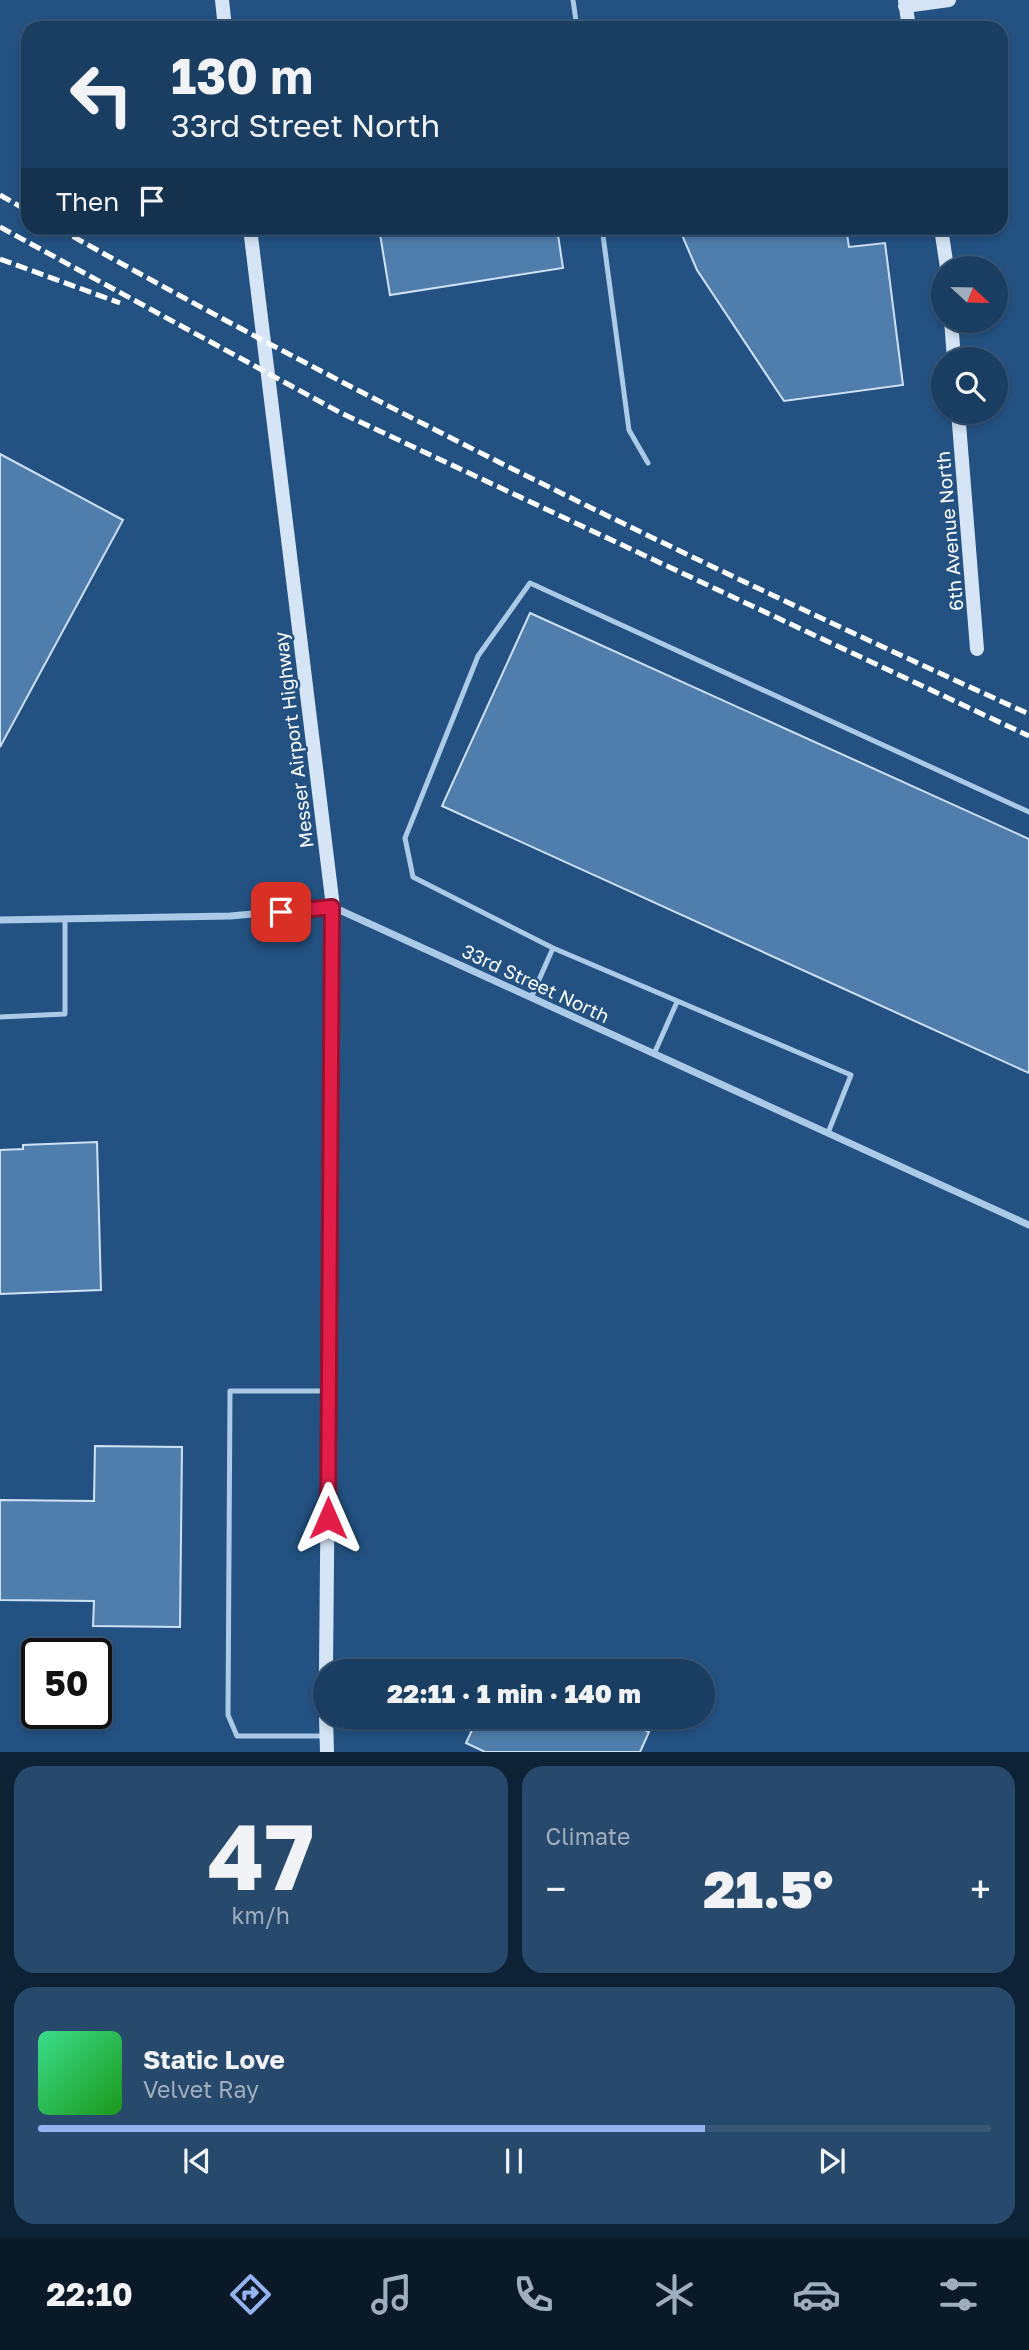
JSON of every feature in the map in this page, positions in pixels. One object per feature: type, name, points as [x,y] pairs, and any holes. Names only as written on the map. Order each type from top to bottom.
[{"type":"main road","points":[[222,0],[224,21]]},
{"type":"main road","points":[[908,21],[905,3],[949,0]]},
{"type":"main road","name":"Messer Airport Highway","points":[[251,235],[332,907],[326,1659]]},
{"type":"main road","points":[[942,235],[945,256]]},
{"type":"main road","name":"6th Avenue North","points":[[959,424],[977,649]]},
{"type":"main road","points":[[326,1729],[327,1752]]},
{"type":"street","name":"33rd Street North","points":[[0,920],[230,916],[332,907],[1029,1225]]},
{"type":"lane","points":[[573,0],[576,21]]},
{"type":"lane","points":[[603,235],[629,430],[648,463]]},
{"type":"lane","points":[[828,1133],[851,1075],[553,948],[413,877],[405,838],[478,656],[530,583],[1029,812]]},
{"type":"lane","points":[[0,1017],[65,1014],[65,919]]},
{"type":"lane","points":[[531,998],[553,948]]},
{"type":"lane","points":[[654,1054],[677,1002]]},
{"type":"lane","points":[[326,1736],[237,1736],[228,1714],[230,1391],[329,1391]]},
{"type":"building","points":[[380,235],[558,235],[563,268],[390,295]]},
{"type":"building","points":[[682,235],[847,235],[849,247],[885,243],[903,385],[784,401],[697,270]]},
{"type":"building","points":[[0,454],[123,520],[0,747]]},
{"type":"building","points":[[530,613],[1029,839],[1029,1073],[442,806]]},
{"type":"building","points":[[97,1142],[101,1290],[0,1294],[0,1150],[23,1149],[23,1145]]},
{"type":"building","points":[[95,1446],[182,1447],[180,1627],[93,1626],[94,1601],[0,1600],[0,1500],[94,1501]]},
{"type":"building","points":[[472,1729],[643,1729],[649,1732],[640,1752],[485,1752],[466,1743]]},
{"type":"railway","points":[[0,195],[21,207]]},
{"type":"railway","points":[[0,227],[339,412],[1029,736]]},
{"type":"railway","points":[[71,235],[296,358],[538,481],[782,600],[1029,714]]},
{"type":"railway","points":[[0,259],[120,303]]},
{"type":"route","points":[[281,912],[332,907],[328,1518]]}]
